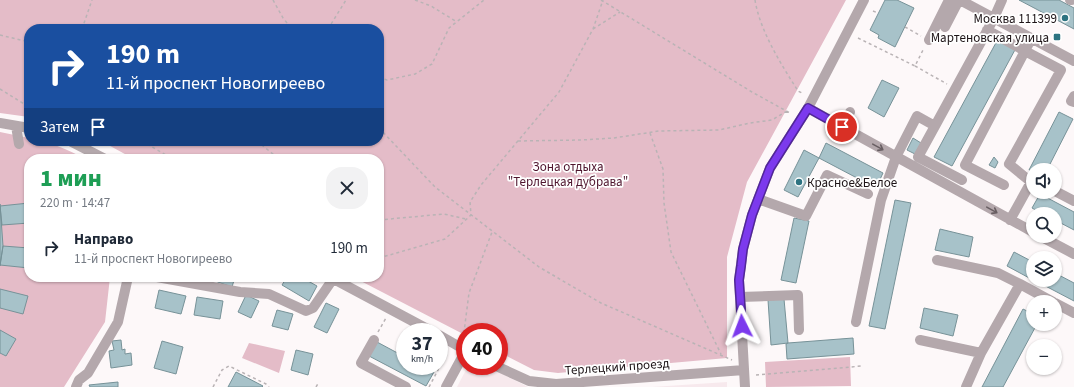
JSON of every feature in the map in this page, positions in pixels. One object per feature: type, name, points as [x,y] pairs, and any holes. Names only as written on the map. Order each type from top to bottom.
[{"type":"street","points":[[745,387],[739,280],[743,249],[758,199],[770,168],[808,108],[864,0]]},
{"type":"street","points":[[929,40],[949,0]]},
{"type":"street","points":[[945,27],[959,0],[1074,61]]},
{"type":"street","points":[[962,180],[918,157],[994,18],[1002,0]]},
{"type":"street","points":[[987,30],[1060,70],[1009,164],[1031,182],[1010,220]]},
{"type":"street","points":[[959,192],[966,165],[1031,39]]},
{"type":"street","points":[[1074,96],[1071,101],[1074,102]]},
{"type":"street","points":[[808,108],[1026,228]]},
{"type":"street","points":[[842,127],[850,112]]},
{"type":"street","points":[[856,322],[881,200],[896,157],[917,116],[935,126]]},
{"type":"street","points":[[0,123],[24,127]]},
{"type":"street","points":[[16,126],[19,144]]},
{"type":"street","points":[[80,146],[95,154]]},
{"type":"street","points":[[966,165],[1004,185]]},
{"type":"street","points":[[758,199],[806,216],[828,175],[868,194]]},
{"type":"street","points":[[1062,195],[1074,201]]},
{"type":"street","points":[[1053,243],[1074,254]]},
{"type":"street","points":[[937,260],[998,273],[1041,295]]},
{"type":"street","points":[[76,387],[79,380],[88,373],[118,322],[127,282]]},
{"type":"street","points":[[185,282],[240,292],[269,294],[306,311],[313,308],[329,282]]},
{"type":"street","points":[[340,282],[417,323]]},
{"type":"street","points":[[966,387],[981,353],[1020,284]]},
{"type":"street","points":[[740,297],[798,295],[799,330]]},
{"type":"street","points":[[1062,306],[1074,313]]},
{"type":"street","points":[[374,340],[361,363],[406,387]]},
{"type":"street","points":[[920,340],[981,353]]},
{"type":"street","points":[[446,387],[456,368]]},
{"type":"street","name":"Терлецкий проезд","points":[[508,371],[529,381],[556,384],[744,370]]},
{"type":"path","points":[[84,24],[92,0]]},
{"type":"path","points":[[273,0],[288,24]]},
{"type":"path","points":[[331,24],[346,0]]},
{"type":"path","points":[[415,0],[431,6],[457,22]]},
{"type":"path","points":[[384,79],[387,80],[415,74],[432,64],[449,28],[484,0]]},
{"type":"path","points":[[384,257],[445,239],[471,214],[470,202],[481,185],[559,92],[593,29],[602,0],[752,92],[790,113]]},
{"type":"path","points":[[755,0],[757,12],[780,63],[798,91],[802,93]]},
{"type":"path","points":[[872,11],[878,14]]},
{"type":"path","points":[[593,29],[620,12]]},
{"type":"path","points":[[905,27],[929,40],[915,66]]},
{"type":"path","points":[[0,35],[24,41]]},
{"type":"path","points":[[858,38],[915,66],[956,89]]},
{"type":"path","points":[[0,89],[24,104]]},
{"type":"path","points":[[518,141],[588,140],[650,133],[719,130],[750,122],[772,120],[786,111]]},
{"type":"path","points":[[384,133],[435,187],[539,267],[601,303],[732,360]]},
{"type":"path","points":[[650,133],[663,168],[664,203],[671,252],[722,355]]},
{"type":"path","points":[[151,146],[164,154]]},
{"type":"path","points":[[263,146],[273,154]]},
{"type":"path","points":[[384,220],[444,214],[466,219]]},
{"type":"path","points":[[465,323],[469,293],[492,231]]},
{"type":"path","points":[[374,340],[391,309]]},
{"type":"path","points":[[213,387],[222,370],[229,366],[266,384],[269,387]]},
{"type":"path","points":[[756,375],[862,366]]},
{"type":"path","points":[[429,387],[435,375]]},
{"type":"path","points":[[316,387],[319,382]]},
{"type":"shaded area","points":[[463,375],[505,375],[528,387],[457,387]]},
{"type":"shaded area","points":[[727,382],[727,387],[652,387]]},
{"type":"green space","name":"Зона отдыха \"Терлецкая дубрава\"","points":[[0,0],[846,0],[747,182],[727,257],[727,358],[558,373],[534,370],[508,357],[508,323],[456,323],[456,330],[448,326],[448,323],[442,323],[363,282],[384,282],[384,154],[125,154],[110,146],[384,146],[384,24],[24,24],[24,116],[0,113]]},
{"type":"green space","points":[[0,132],[24,137],[24,146],[58,146],[76,154],[24,154],[24,282],[109,282],[105,322],[64,387],[0,387]]},
{"type":"green space","points":[[249,343],[285,351],[279,373],[242,358]]},
{"type":"green space","points":[[850,357],[851,386],[766,387],[765,362]]},
{"type":"building","points":[[885,0],[897,0],[914,8],[895,47],[878,38],[879,35],[870,30]]},
{"type":"building","points":[[1019,0],[1059,0],[1074,8],[1074,29]]},
{"type":"building","points":[[998,39],[1016,48],[952,166],[934,157]]},
{"type":"building","points":[[882,80],[899,88],[884,117],[868,108]]},
{"type":"building","points":[[1059,112],[1073,119],[1051,163],[1033,163]]},
{"type":"building","points":[[913,138],[921,143],[915,154],[907,150]]},
{"type":"building","points":[[826,143],[883,173],[876,188],[819,158]]},
{"type":"building","points":[[804,150],[819,158],[798,197],[784,190]]},
{"type":"building","points":[[994,157],[998,162],[995,168],[989,165]]},
{"type":"building","points":[[1037,199],[1049,199],[1074,212],[1074,230],[1062,224],[1062,207],[1033,207]]},
{"type":"building","points":[[895,200],[911,203],[885,329],[869,326]]},
{"type":"building","points":[[0,204],[3,246],[0,266]]},
{"type":"building","points":[[24,204],[24,223],[2,225],[0,206]]},
{"type":"building","points":[[794,218],[809,221],[796,283],[781,280]]},
{"type":"building","points":[[940,229],[973,237],[969,257],[935,250]]},
{"type":"building","points":[[3,246],[24,248],[24,267],[0,265]]},
{"type":"building","points":[[1014,252],[1026,258],[1026,276],[1007,266]]},
{"type":"building","points":[[1062,277],[1074,283],[1074,301],[1047,287],[1062,287]]},
{"type":"building","points":[[218,282],[234,282],[232,287]]},
{"type":"building","points":[[284,282],[310,282],[317,286],[309,301],[282,285]]},
{"type":"building","points":[[0,289],[28,296],[23,314],[0,308]]},
{"type":"building","points":[[159,290],[186,296],[181,314],[155,308]]},
{"type":"building","points":[[246,295],[259,301],[251,318],[238,312]]},
{"type":"building","points":[[197,297],[223,301],[220,319],[194,315]]},
{"type":"building","points":[[784,299],[788,343],[771,345],[768,300]]},
{"type":"building","points":[[326,303],[339,309],[327,333],[314,327]]},
{"type":"building","points":[[924,308],[958,315],[953,336],[920,328]]},
{"type":"building","points":[[1023,309],[1026,310],[1026,331],[1033,331],[1029,339],[1026,339],[1026,344],[1003,387],[982,387]]},
{"type":"building","points":[[277,310],[293,314],[288,330],[272,326]]},
{"type":"building","points":[[0,330],[16,339],[6,356],[0,353]]},
{"type":"building","points":[[853,338],[854,354],[787,359],[786,344],[788,343]]},
{"type":"building","points":[[121,340],[122,350],[125,349],[125,354],[131,353],[132,365],[111,368],[109,351],[114,350],[112,341]]},
{"type":"building","points":[[162,341],[183,347],[176,374],[154,368]]},
{"type":"building","points":[[377,342],[396,352],[396,370],[369,356]]},
{"type":"building","points":[[296,350],[313,354],[308,375],[291,370]]},
{"type":"building","points":[[236,372],[263,386],[228,387]]},
{"type":"building","points":[[405,375],[432,375],[426,386]]},
{"type":"building","points":[[118,382],[118,387],[90,387],[89,385]]},
{"type":"place","name":"Москва 111399","points":[[1065,18]]},
{"type":"place","name":"Мартеновская улица","points":[[1057,37]]},
{"type":"place","name":"Красное&Белое","points":[[799,182]]},
{"type":"route","points":[[742,326],[739,280],[743,249],[758,199],[770,168],[808,108],[842,127]]}]
